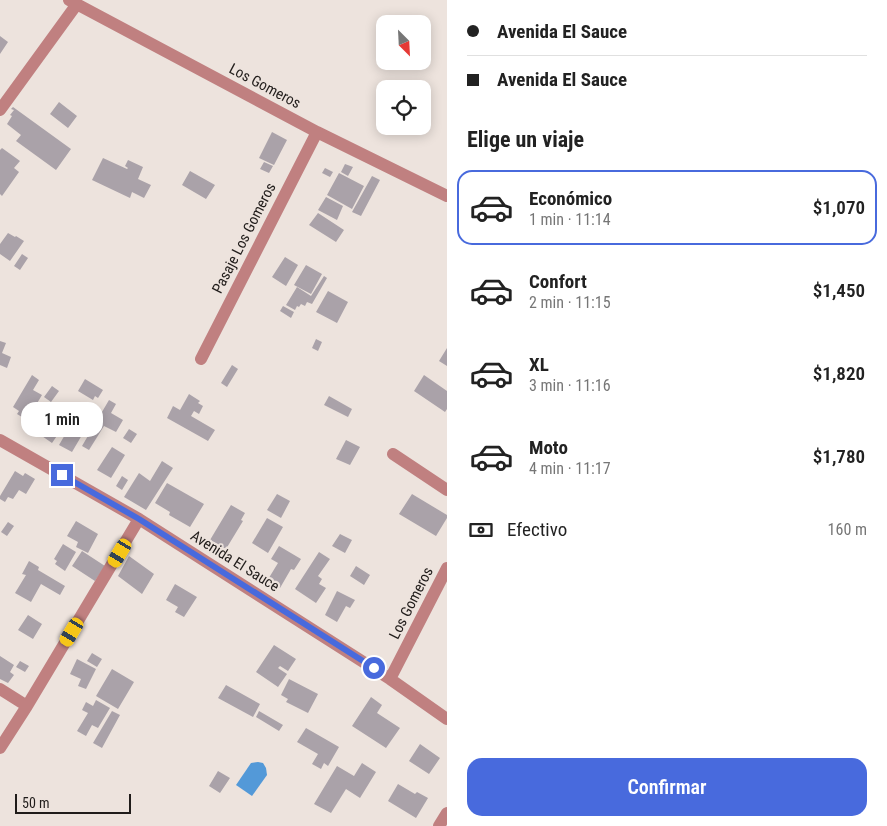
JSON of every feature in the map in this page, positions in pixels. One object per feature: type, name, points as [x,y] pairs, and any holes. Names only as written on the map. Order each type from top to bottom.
[{"type":"street","points":[[0,110],[73,2]]},
{"type":"street","name":"Los Gomeros","points":[[73,2],[317,132],[447,196]]},
{"type":"street","name":"Pasaje Los Gomeros","points":[[200,359],[317,132]]},
{"type":"street","name":"Avenida El Sauce","points":[[0,440],[139,519],[390,679],[447,719]]},
{"type":"street","points":[[393,454],[447,490]]},
{"type":"street","points":[[0,748],[139,519]]},
{"type":"street","name":"Los Gomeros","points":[[390,679],[447,568]]},
{"type":"street","points":[[0,689],[27,706]]},
{"type":"street","points":[[439,826],[447,814]]},
{"type":"water","points":[[251,763],[263,763],[267,775],[252,796],[236,785]]},
{"type":"building","points":[[0,36],[8,42],[0,54]]},
{"type":"building","points":[[59,102],[77,116],[68,128],[50,114]]},
{"type":"building","points":[[13,107],[71,149],[56,170],[16,141],[21,135],[7,124],[12,116],[10,115],[14,110],[11,109]]},
{"type":"building","points":[[272,132],[287,140],[274,165],[259,158]]},
{"type":"building","points":[[2,148],[20,161],[14,168],[19,172],[2,196],[0,194],[0,150]]},
{"type":"building","points":[[103,158],[127,169],[125,166],[128,160],[143,167],[138,179],[151,185],[144,198],[132,192],[130,198],[92,180]]},
{"type":"building","points":[[264,162],[273,166],[269,173],[260,169]]},
{"type":"building","points":[[345,164],[353,167],[348,176],[341,172]]},
{"type":"building","points":[[325,168],[333,172],[330,177],[322,173]]},
{"type":"building","points":[[190,171],[215,185],[206,199],[182,185]]},
{"type":"building","points":[[339,173],[364,186],[352,209],[327,195]]},
{"type":"building","points":[[372,176],[380,180],[361,216],[352,212]]},
{"type":"building","points":[[326,197],[343,206],[337,220],[318,210]]},
{"type":"building","points":[[318,213],[344,230],[336,242],[309,225]]},
{"type":"building","points":[[8,233],[24,241],[10,261],[0,254],[0,244]]},
{"type":"building","points":[[22,254],[28,258],[20,270],[14,266]]},
{"type":"building","points":[[285,257],[298,265],[286,286],[272,277]]},
{"type":"building","points":[[306,265],[322,274],[311,294],[294,285]]},
{"type":"building","points":[[324,276],[327,278],[312,304],[307,302],[305,306],[301,304],[295,310],[286,305],[297,287],[311,296]]},
{"type":"building","points":[[328,291],[348,302],[337,323],[316,312]]},
{"type":"building","points":[[283,306],[294,312],[291,318],[280,311]]},
{"type":"building","points":[[316,339],[322,342],[318,351],[312,348]]},
{"type":"building","points":[[0,341],[6,343],[2,353],[11,357],[7,368],[0,365]]},
{"type":"building","points":[[447,348],[447,366],[439,361]]},
{"type":"building","points":[[232,365],[238,369],[227,387],[221,383]]},
{"type":"building","points":[[32,375],[39,380],[33,390],[42,395],[27,420],[17,414],[19,411],[13,407]]},
{"type":"building","points":[[424,375],[447,391],[447,409],[445,412],[414,391]]},
{"type":"building","points":[[85,379],[103,390],[98,398],[95,396],[93,400],[78,391]]},
{"type":"building","points":[[52,386],[59,391],[51,402],[44,397]]},
{"type":"building","points":[[189,394],[200,401],[198,403],[203,406],[199,414],[194,411],[191,416],[215,430],[208,441],[167,418],[173,406],[180,410]]},
{"type":"building","points":[[329,396],[352,409],[348,417],[324,405]]},
{"type":"building","points":[[109,400],[116,404],[111,413],[123,420],[116,432],[104,426],[89,450],[82,446]]},
{"type":"building","points":[[41,411],[48,413],[38,430],[32,427]]},
{"type":"building","points":[[55,411],[61,414],[63,412],[70,417],[52,443],[39,434]]},
{"type":"building","points":[[81,418],[88,423],[83,432],[75,428]]},
{"type":"building","points":[[69,428],[82,435],[72,452],[59,445]]},
{"type":"building","points":[[129,429],[137,434],[131,443],[123,438]]},
{"type":"building","points":[[346,440],[360,447],[350,465],[336,459]]},
{"type":"building","points":[[112,447],[125,455],[111,478],[97,470]]},
{"type":"building","points":[[162,461],[173,468],[146,510],[124,497],[139,473],[150,481]]},
{"type":"building","points":[[15,471],[23,476],[25,473],[35,479],[26,494],[19,490],[13,499],[8,497],[5,502],[0,499],[0,496]]},
{"type":"building","points":[[122,476],[128,480],[122,490],[116,486]]},
{"type":"building","points":[[167,483],[204,504],[190,527],[169,515],[170,512],[155,503]]},
{"type":"building","points":[[277,494],[290,501],[281,518],[267,510]]},
{"type":"building","points":[[412,494],[447,515],[436,536],[399,514]]},
{"type":"building","points":[[231,505],[245,513],[241,520],[243,521],[226,549],[210,540]]},
{"type":"building","points":[[267,518],[283,527],[268,553],[252,543]]},
{"type":"building","points":[[76,521],[98,534],[88,553],[76,547],[78,542],[67,536]]},
{"type":"building","points":[[8,522],[14,526],[7,536],[1,532]]},
{"type":"building","points":[[340,534],[352,540],[345,553],[332,546]]},
{"type":"building","points":[[63,544],[76,552],[65,571],[55,564],[57,561],[54,559]]},
{"type":"building","points":[[279,546],[301,559],[294,570],[291,569],[280,588],[267,581],[278,563],[271,559]]},
{"type":"building","points":[[82,551],[105,566],[95,581],[72,566]]},
{"type":"building","points":[[319,552],[330,559],[318,576],[322,579],[319,584],[326,588],[316,603],[295,589]]},
{"type":"building","points":[[129,556],[154,574],[142,594],[118,576]]},
{"type":"building","points":[[29,561],[39,567],[38,570],[65,586],[60,595],[41,584],[31,602],[15,593],[26,575],[22,574]]},
{"type":"building","points":[[356,566],[370,575],[364,585],[350,576]]},
{"type":"building","points":[[175,584],[197,597],[184,617],[175,612],[178,607],[166,600]]},
{"type":"building","points":[[337,591],[355,600],[350,608],[346,606],[337,622],[325,615]]},
{"type":"building","points":[[28,615],[42,624],[33,639],[18,630]]},
{"type":"building","points":[[274,645],[296,659],[288,671],[280,666],[278,668],[287,674],[278,687],[256,672]]},
{"type":"building","points":[[92,653],[102,659],[97,667],[87,661]]},
{"type":"building","points":[[0,656],[14,665],[10,672],[14,675],[8,683],[0,679]]},
{"type":"building","points":[[77,659],[96,669],[86,689],[78,686],[81,679],[70,674]]},
{"type":"building","points":[[20,661],[29,666],[25,672],[16,667]]},
{"type":"building","points":[[112,669],[134,682],[118,709],[96,696]]},
{"type":"building","points":[[289,679],[318,694],[308,713],[286,702],[288,699],[281,695]]},
{"type":"building","points":[[226,685],[260,704],[253,717],[218,698]]},
{"type":"building","points":[[371,697],[382,705],[377,713],[400,728],[386,748],[352,726]]},
{"type":"building","points":[[96,700],[110,708],[98,728],[92,725],[86,736],[77,731],[88,713],[82,710],[86,702],[93,706]]},
{"type":"building","points":[[112,711],[120,715],[102,748],[93,743]]},
{"type":"building","points":[[259,711],[283,725],[279,731],[256,717]]},
{"type":"building","points":[[306,728],[339,747],[328,766],[324,763],[321,769],[312,764],[318,754],[297,742]]},
{"type":"building","points":[[420,744],[440,758],[429,774],[409,761]]},
{"type":"building","points":[[362,763],[376,772],[360,798],[346,789],[331,813],[314,804],[337,766],[354,776]]},
{"type":"building","points":[[218,771],[230,778],[220,793],[209,786]]},
{"type":"building","points":[[398,784],[415,794],[417,792],[428,798],[416,818],[388,801]]},
{"type":"route","points":[[62,475],[139,519],[374,668]]}]
